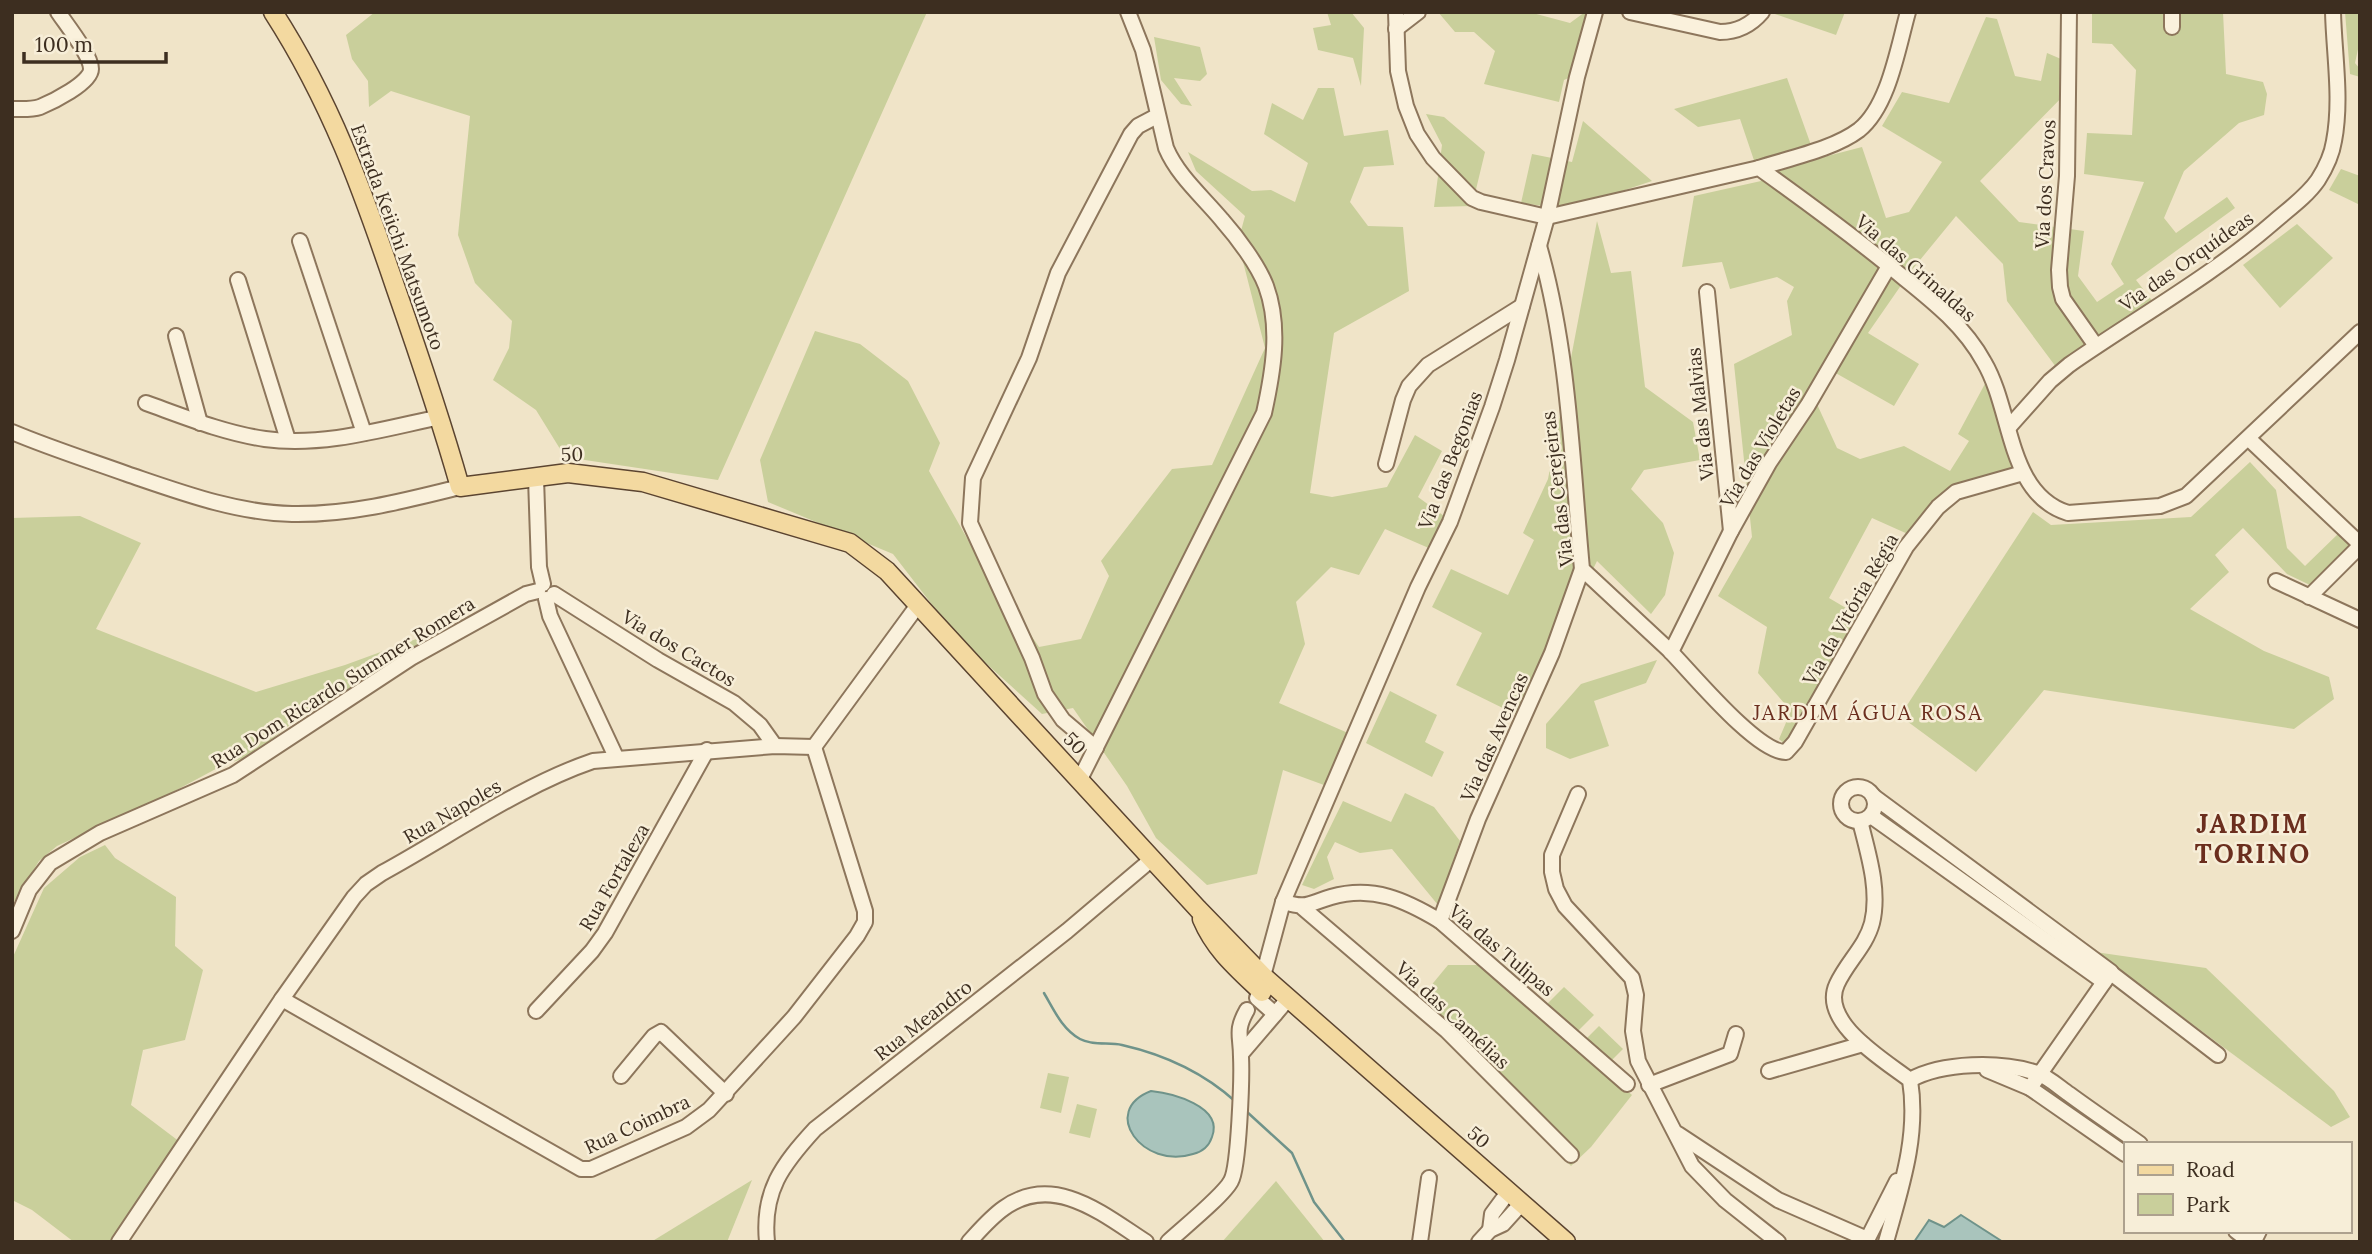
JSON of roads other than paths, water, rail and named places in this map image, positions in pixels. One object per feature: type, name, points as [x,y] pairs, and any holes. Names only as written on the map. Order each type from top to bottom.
[{"type":"main road","name":"Estrada Keiichi Matsumoto","points":[[273,12],[316,84],[351,162],[440,417],[460,487]]},
{"type":"main road","name":"50","points":[[460,487],[568,473],[643,482],[850,543],[887,571],[1080,779],[1198,909],[1259,993],[1288,999],[1566,1242]]},
{"type":"street","points":[[12,109],[39,107],[64,95],[90,74],[89,60],[58,12]]},
{"type":"street","points":[[1080,779],[1264,413],[1273,371],[1274,329],[1266,286],[1245,250],[1223,221],[1172,163],[1157,116],[1143,50],[1128,12]]},
{"type":"street","points":[[1396,12],[1398,71],[1406,106],[1417,134],[1433,158],[1472,198],[1547,216],[1759,168],[1831,144],[1862,128],[1882,99],[1908,12]]},
{"type":"street","points":[[1396,29],[1418,12]]},
{"type":"street","name":"Via das Begonias","points":[[1283,902],[1418,587],[1450,522],[1507,360],[1547,216],[1577,77],[1595,12]]},
{"type":"street","points":[[1630,12],[1720,32],[1731,32],[1745,27],[1762,12]]},
{"type":"street","name":"Via dos Cravos","points":[[2069,12],[2067,176],[2060,287],[2063,299],[2096,346]]},
{"type":"street","name":"Via das Orquídeas","points":[[2009,427],[2050,381],[2096,346],[2210,273],[2300,200],[2317,181],[2329,159],[2334,141],[2337,107],[2333,12]]},
{"type":"street","points":[[1096,748],[1063,720],[1045,694],[1032,658],[970,523],[971,491],[973,478],[1030,358],[1058,273],[1130,134],[1138,126],[1157,116]]},
{"type":"street","name":"Via das Grinaldas","points":[[1759,168],[1889,266],[1948,316],[1974,345],[1995,384],[2023,473],[2035,493],[2046,503],[2068,513],[2160,506],[2186,496],[2360,332]]},
{"type":"street","points":[[300,241],[365,433]]},
{"type":"street","name":"Via das Cerejeiras","points":[[1538,245],[1549,287],[1565,390],[1582,569],[1671,652],[1744,728],[1781,752],[1790,749],[1795,742]]},
{"type":"street","name":"Via das Violetas","points":[[1671,652],[1731,531],[1769,463],[1808,405],[1889,266]]},
{"type":"street","points":[[238,280],[288,440]]},
{"type":"street","name":"Via das Malvias","points":[[1707,292],[1731,531]]},
{"type":"street","points":[[1386,464],[1403,400],[1415,378],[1428,365],[1462,342],[1522,306]]},
{"type":"street","points":[[176,336],[200,423]]},
{"type":"street","points":[[146,403],[200,423],[265,439],[331,439],[440,417]]},
{"type":"street","points":[[12,432],[57,451],[177,491],[259,511],[312,513],[363,509],[460,487]]},
{"type":"street","points":[[2249,439],[2360,545],[2309,597]]},
{"type":"street","name":"Via da Vitória Régia","points":[[1795,742],[1906,547],[1938,507],[1956,492],[2023,473]]},
{"type":"street","points":[[536,478],[539,567],[550,615],[615,757]]},
{"type":"street","name":"Via das Avencas","points":[[1440,921],[1478,819],[1552,653],[1582,569]]},
{"type":"street","points":[[2276,581],[2360,621]]},
{"type":"street","name":"Via dos Cactos","points":[[545,592],[734,703],[760,725],[775,746]]},
{"type":"street","name":"Rua Dom Ricardo Summer Romera","points":[[12,931],[37,877],[50,863],[75,847],[100,833],[233,775],[442,640],[526,594],[545,592]]},
{"type":"street","points":[[814,747],[918,605]]},
{"type":"street","name":"Rua Napoles","points":[[119,1242],[282,999],[354,897],[373,879],[488,812],[557,776],[593,761],[707,750],[814,747]]},
{"type":"street","name":"Rua Coimbra","points":[[282,999],[581,1169],[591,1169],[686,1127],[726,1094],[794,1017],[865,922],[865,911],[814,747]]},
{"type":"street","name":"Rua Fortaleza","points":[[536,1011],[592,951],[605,933],[707,750]]},
{"type":"street","points":[[2107,978],[1869,792],[1859,787],[1844,795],[1841,800],[1842,811],[1849,819],[1865,819],[2107,978],[2218,1055]]},
{"type":"street","points":[[1578,794],[1552,855],[1556,890],[1572,915],[1632,978],[1636,995],[1634,1046],[1649,1086],[1677,1133],[1686,1156],[1725,1200],[1778,1242]]},
{"type":"street","points":[[1873,796],[1875,805],[1865,819],[1874,914],[1866,938],[1836,985],[1834,998],[1836,1012],[1844,1026],[1910,1080],[1914,1114],[1909,1158],[1886,1242]]},
{"type":"street","name":"Rua Meandro","points":[[767,1242],[766,1206],[774,1185],[783,1167],[815,1129],[1068,931],[1152,859]]},
{"type":"street","name":"Via das Tulipas","points":[[1303,908],[1331,897],[1355,892],[1375,892],[1395,897],[1440,921],[1627,1084]]},
{"type":"street","points":[[1168,1242],[1232,1180],[1236,1157],[1241,1054],[1239,1027],[1259,993],[1283,902],[1303,908]]},
{"type":"street","name":"Via das Camélias","points":[[1303,908],[1447,1031],[1571,1155]]},
{"type":"street","points":[[2031,1088],[2107,978]]},
{"type":"street","points":[[1259,993],[1275,1014]]},
{"type":"street","points":[[1241,1054],[1288,999]]},
{"type":"street","points":[[621,1076],[653,1036],[661,1032],[726,1094]]},
{"type":"street","points":[[1649,1086],[1730,1054],[1736,1034]]},
{"type":"street","points":[[1769,1071],[1863,1044]]},
{"type":"street","points":[[1910,1080],[1925,1071],[1938,1068],[1976,1066],[2039,1073],[2137,1142]]},
{"type":"street","points":[[1976,1066],[2031,1088],[2124,1153]]},
{"type":"street","points":[[1677,1133],[1778,1200],[1866,1241],[1909,1158]]},
{"type":"street","points":[[1420,1242],[1429,1178]]},
{"type":"street","points":[[969,1242],[1007,1206],[1037,1194],[1052,1194],[1083,1202],[1146,1242]]},
{"type":"street","points":[[1479,1242],[1490,1230],[1503,1224],[1516,1197]]},
{"type":"street","points":[[2239,1233],[2249,1241],[2258,1233]]},
{"type":"water","points":[[1151,1091],[1182,1098],[1203,1109],[1214,1126],[1211,1140],[1205,1148],[1196,1153],[1175,1157],[1158,1154],[1134,1136],[1128,1124],[1129,1112],[1136,1100]]},
{"type":"water","points":[[1961,1215],[2003,1242],[1914,1242],[1929,1220],[1944,1227]]},
{"type":"waterway","points":[[1044,993],[1063,1025],[1080,1039],[1122,1045],[1169,1060],[1197,1073],[1236,1102]]},
{"type":"waterway","points":[[1246,1111],[1292,1153],[1314,1202],[1345,1242]]},
{"type":"district","name":"JARDIM ÁGUA ROSA","points":[[1868,713]]},
{"type":"district","name":"JARDIM TORINO","points":[[2253,839]]}]
